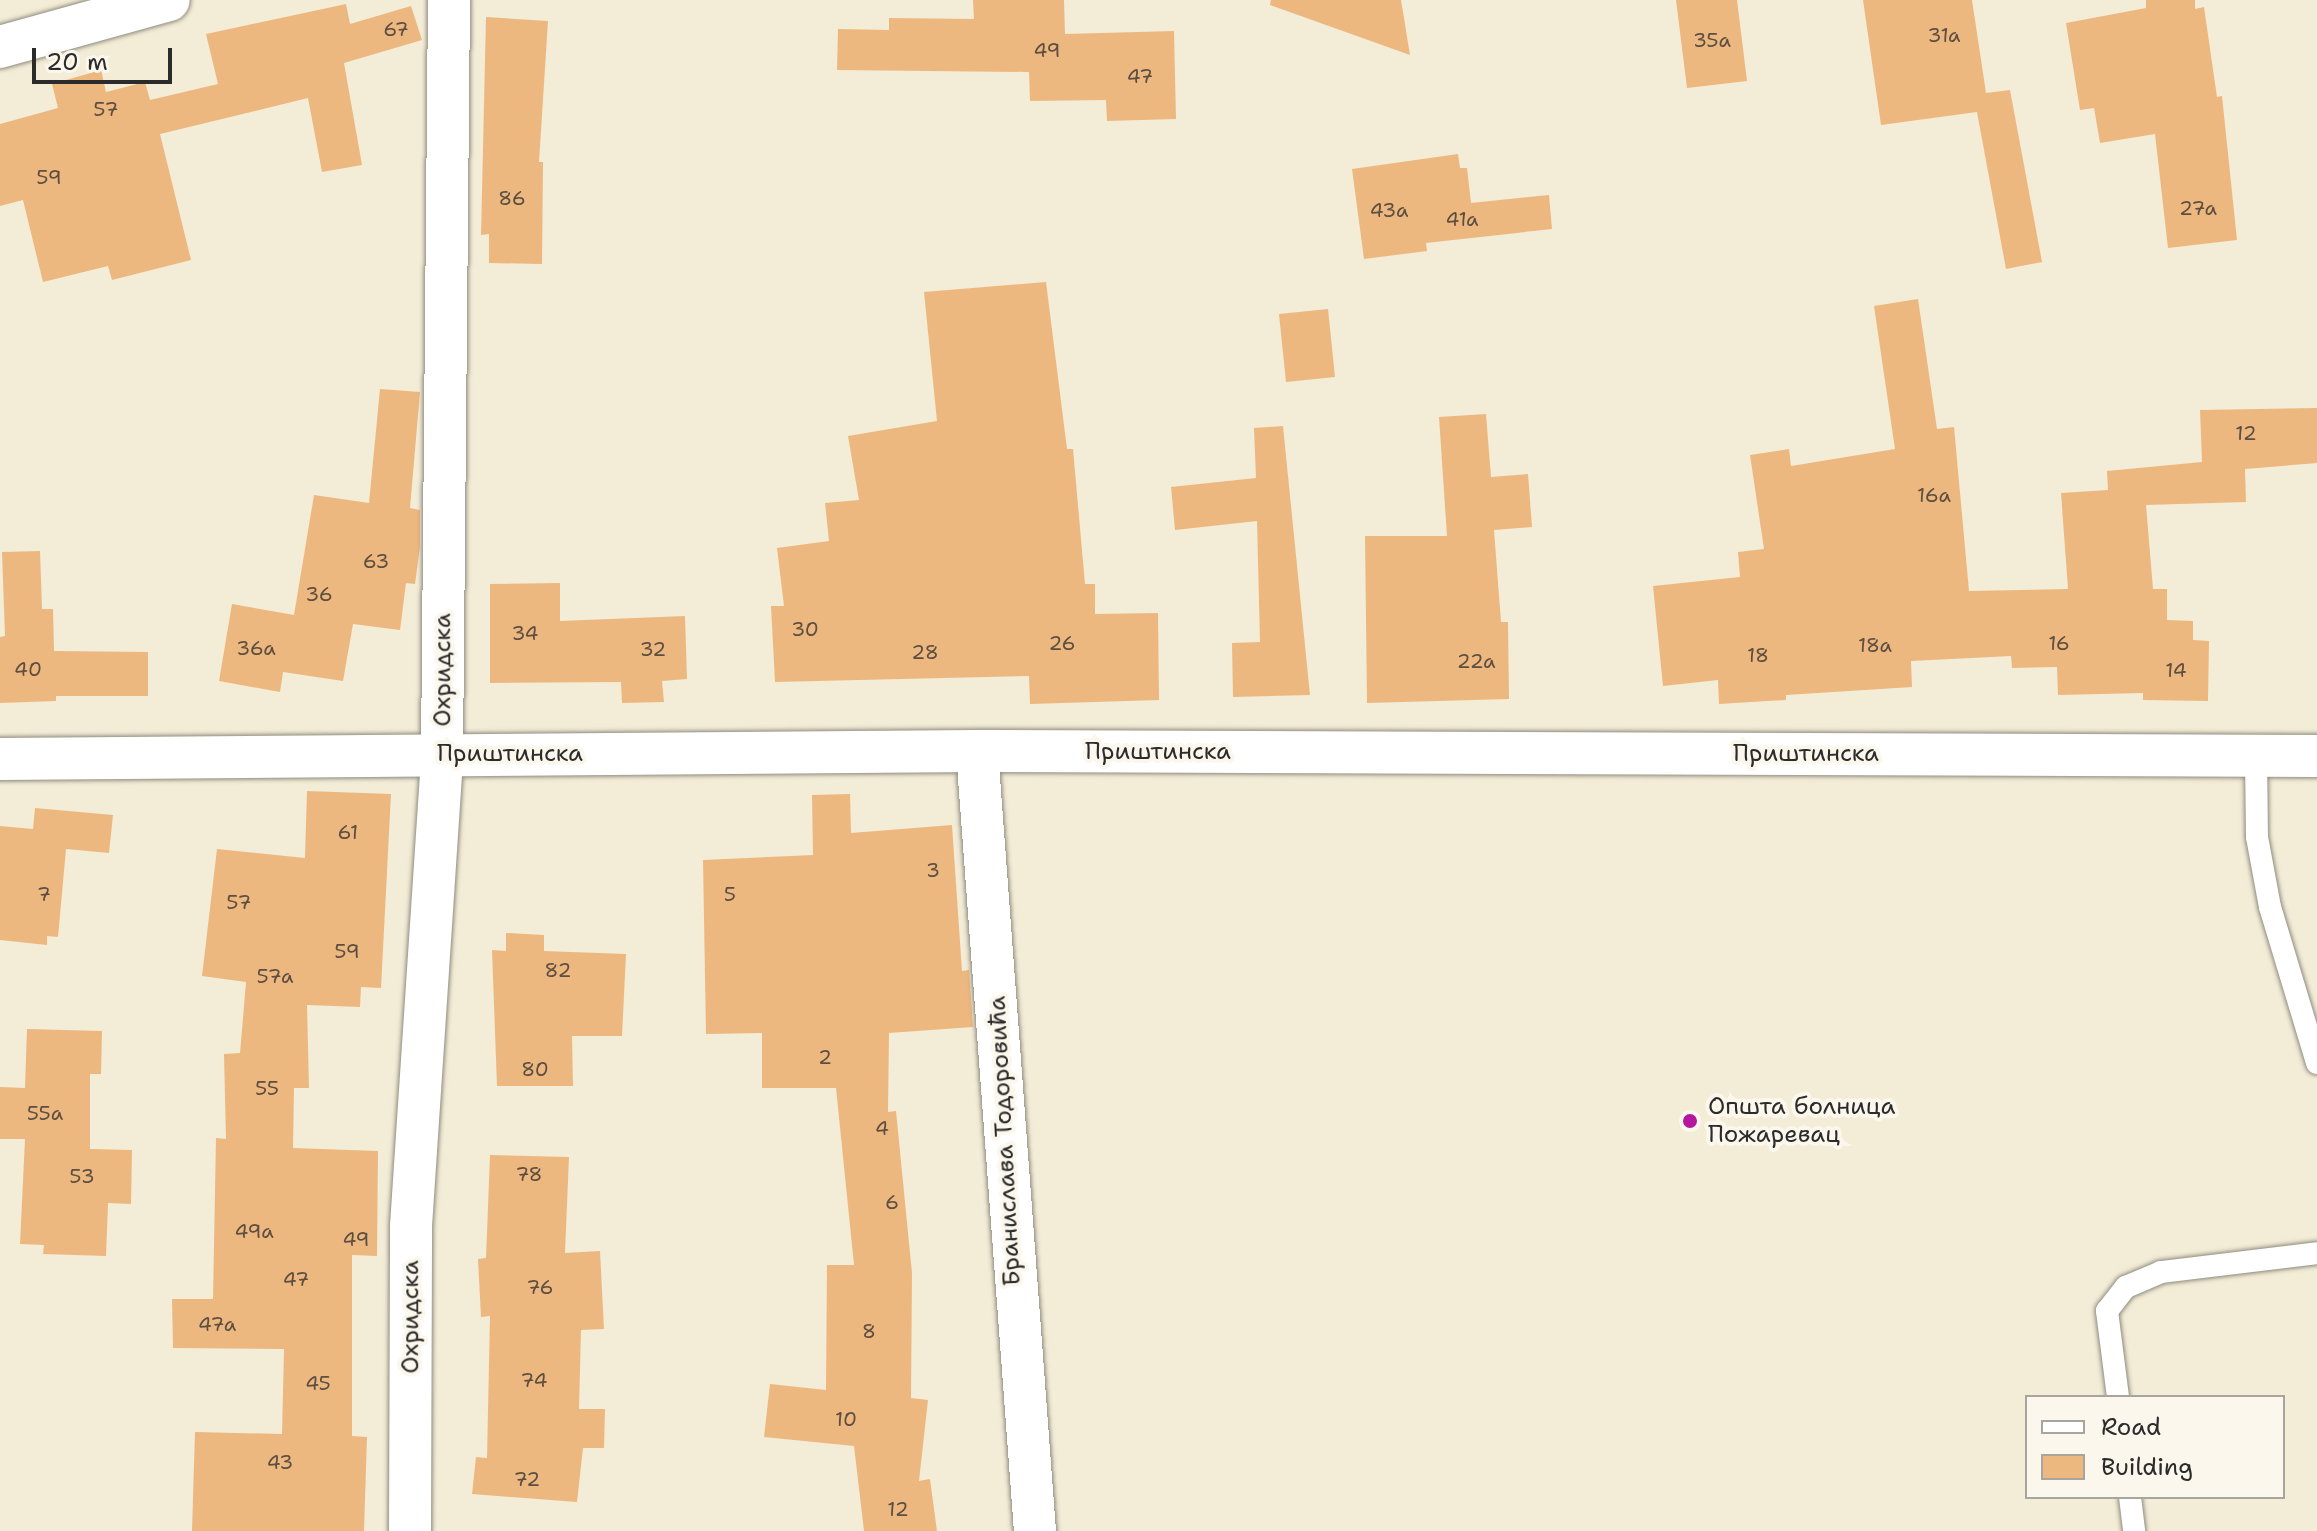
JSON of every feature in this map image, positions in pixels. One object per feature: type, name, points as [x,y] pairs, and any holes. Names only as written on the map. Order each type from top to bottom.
[{"type":"street","points":[[0,47],[169,0]]},
{"type":"street","name":"Охридска","points":[[410,1531],[411,1226],[442,754],[449,0]]},
{"type":"street","name":"Приштинска","points":[[0,759],[977,751],[2317,756]]},
{"type":"street","name":"Бранислава Тодоровића","points":[[977,751],[1035,1531]]},
{"type":"lane","points":[[2256,756],[2259,851],[2317,1063]]},
{"type":"lane","points":[[2118,1395],[2107,1311],[2126,1287],[2161,1272],[2317,1253]]},
{"type":"lane","points":[[2130,1499],[2134,1531]]},
{"type":"building","points":[[973,0],[1064,0],[1065,34],[1174,31],[1176,119],[1107,121],[1106,100],[1030,101],[1029,72],[837,70],[838,29],[889,30],[889,18],[974,19]]},
{"type":"building","points":[[1271,0],[1401,0],[1410,55],[1270,5]]},
{"type":"building","points":[[1676,0],[1737,0],[1747,81],[1687,88]]},
{"type":"building","points":[[1863,0],[1972,0],[1986,93],[2010,90],[2042,262],[2006,269],[1977,112],[1881,125]]},
{"type":"building","points":[[2146,0],[2195,0],[2195,9],[2204,7],[2217,97],[2222,96],[2237,240],[2168,248],[2155,134],[2100,143],[2094,108],[2080,110],[2066,23],[2146,8]]},
{"type":"building","points":[[346,4],[350,24],[411,6],[422,40],[344,63],[362,165],[322,172],[308,98],[160,134],[191,260],[112,280],[108,266],[43,282],[23,200],[0,206],[0,124],[58,108],[52,84],[101,70],[106,92],[145,82],[150,100],[218,84],[206,34]]},
{"type":"building","points":[[486,17],[548,21],[539,162],[543,162],[542,264],[489,263],[489,234],[481,235]]},
{"type":"building","points":[[1458,154],[1460,168],[1467,168],[1471,203],[1549,195],[1552,229],[1426,243],[1427,251],[1364,259],[1352,169]]},
{"type":"building","points":[[1046,282],[1067,449],[1073,449],[1085,584],[1095,584],[1095,614],[1158,613],[1159,700],[1030,704],[1029,676],[775,682],[771,606],[784,606],[777,548],[829,541],[825,503],[859,500],[848,436],[937,421],[924,292]]},
{"type":"building","points":[[1918,299],[1937,429],[1954,427],[1969,591],[2068,589],[2061,493],[2108,490],[2107,471],[2202,462],[2200,410],[2317,408],[2317,463],[2245,469],[2246,502],[2146,505],[2153,589],[2167,589],[2167,620],[2193,621],[2193,640],[2209,641],[2208,701],[2143,700],[2143,693],[2058,695],[2057,667],[2012,668],[2011,656],[1911,661],[1912,687],[1786,695],[1786,700],[1719,704],[1718,680],[1663,686],[1653,586],[1740,577],[1738,552],[1764,549],[1750,455],[1789,449],[1791,466],[1895,449],[1874,306]]},
{"type":"building","points":[[1328,309],[1335,377],[1286,382],[1279,314]]},
{"type":"building","points":[[380,389],[420,392],[410,508],[420,510],[420,547],[415,584],[406,583],[400,630],[353,624],[343,681],[283,672],[280,692],[219,681],[232,604],[294,615],[314,495],[369,503]]},
{"type":"building","points":[[1486,414],[1491,477],[1528,474],[1532,527],[1494,530],[1501,622],[1508,622],[1509,699],[1367,703],[1365,536],[1447,536],[1439,417]]},
{"type":"building","points":[[1283,426],[1310,695],[1233,697],[1232,643],[1260,642],[1257,521],[1175,530],[1171,487],[1256,478],[1254,428]]},
{"type":"building","points":[[40,551],[42,609],[53,609],[54,651],[148,652],[148,696],[56,696],[56,701],[0,703],[0,637],[5,636],[2,552]]},
{"type":"building","points":[[560,583],[560,621],[685,616],[687,679],[662,681],[664,702],[622,703],[621,682],[490,683],[490,584]]},
{"type":"building","points":[[307,791],[391,794],[381,988],[361,987],[360,1007],[307,1005],[309,1088],[294,1088],[293,1148],[378,1151],[377,1256],[352,1255],[352,1436],[367,1437],[364,1531],[192,1531],[195,1432],[282,1434],[284,1349],[173,1348],[172,1299],[213,1299],[216,1138],[226,1139],[224,1054],[240,1053],[246,982],[202,976],[217,849],[305,858]]},
{"type":"building","points":[[850,794],[851,833],[952,825],[962,971],[969,970],[973,1027],[889,1033],[888,1112],[896,1111],[912,1273],[911,1398],[928,1400],[919,1481],[930,1479],[937,1531],[864,1531],[854,1446],[764,1437],[770,1384],[826,1390],[827,1265],[854,1265],[836,1088],[762,1088],[762,1033],[706,1034],[703,860],[813,855],[812,795]]},
{"type":"building","points":[[35,808],[113,815],[109,853],[66,849],[58,937],[47,936],[47,945],[0,940],[0,826],[33,829]]},
{"type":"building","points":[[506,933],[544,935],[544,951],[626,954],[622,1036],[572,1036],[573,1086],[497,1086],[492,950],[506,951]]},
{"type":"building","points":[[27,1029],[102,1031],[101,1074],[90,1074],[90,1149],[132,1150],[131,1204],[108,1203],[106,1256],[43,1254],[44,1245],[20,1244],[25,1139],[0,1139],[0,1087],[25,1088]]},
{"type":"building","points":[[490,1155],[569,1157],[565,1253],[600,1251],[604,1329],[581,1330],[579,1409],[605,1409],[604,1448],[583,1448],[577,1502],[472,1494],[476,1457],[487,1458],[490,1316],[481,1317],[478,1259],[486,1258]]},
{"type":"place","name":"Општа болница Пожаревац","points":[[1690,1121]]}]
